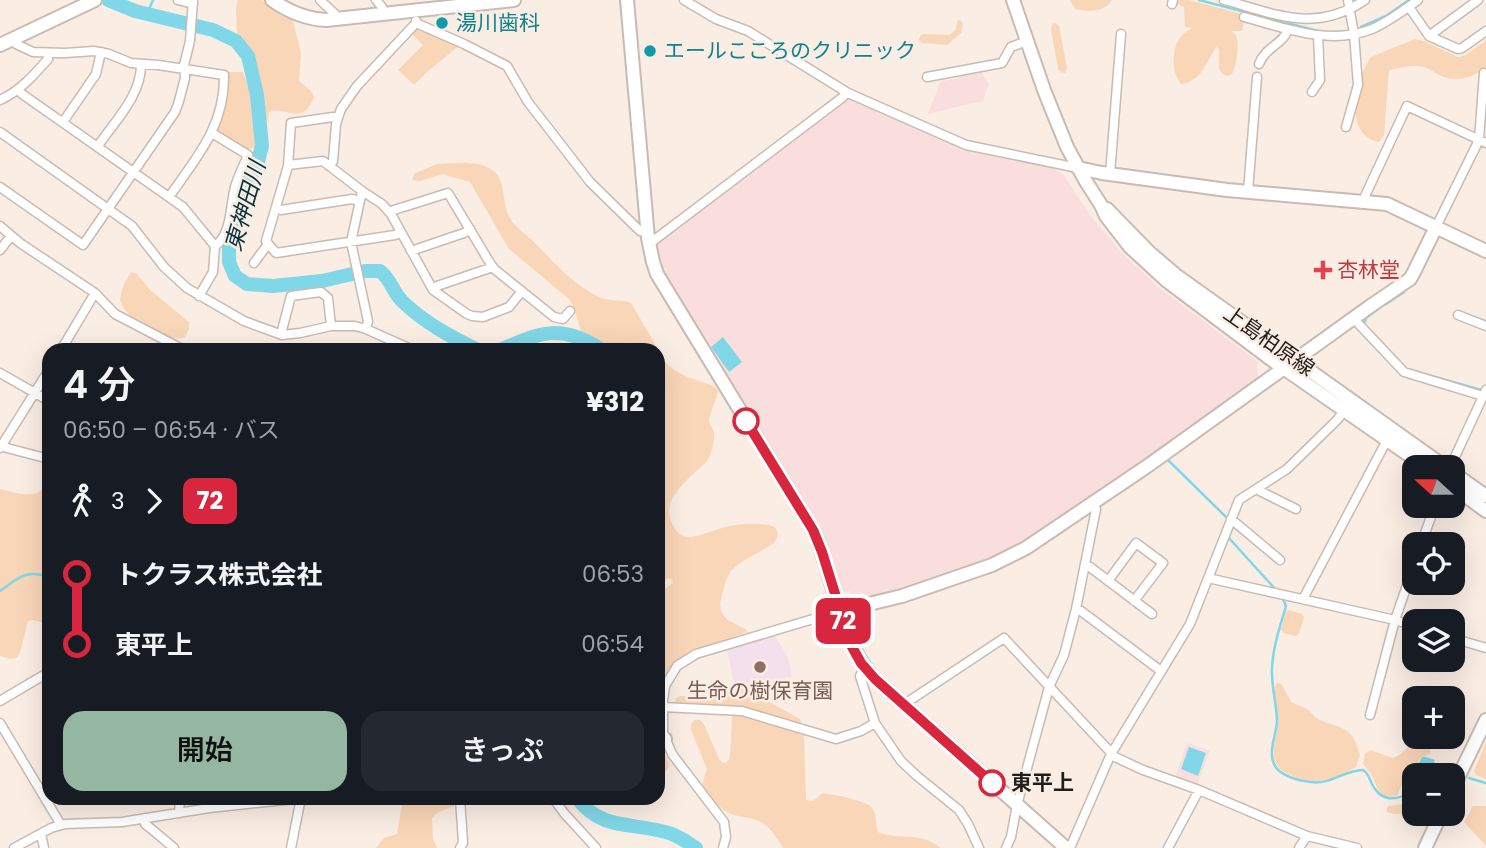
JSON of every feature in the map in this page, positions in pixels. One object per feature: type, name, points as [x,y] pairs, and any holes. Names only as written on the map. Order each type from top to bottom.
[{"type":"street","points":[[0,45],[95,0]]},
{"type":"street","points":[[0,187],[83,245],[174,112],[183,90],[193,2],[178,0]]},
{"type":"street","points":[[272,0],[285,9],[317,20],[383,14],[415,17],[506,0]]},
{"type":"street","points":[[320,0],[335,14],[335,19]]},
{"type":"street","points":[[376,0],[382,7],[383,14]]},
{"type":"street","points":[[626,0],[648,238],[653,262],[663,285],[813,530],[851,645],[864,667],[903,705],[1068,848],[1111,754],[1190,624],[1239,500],[1287,469],[1344,411]]},
{"type":"street","points":[[684,0],[716,19],[743,28],[846,92],[969,146],[1110,174],[1248,192],[1387,204],[1486,251]]},
{"type":"street","name":"上島柏原線","points":[[1013,0],[1058,125],[1078,168],[1113,227],[1150,267],[1167,281],[1284,369],[1409,455]]},
{"type":"street","points":[[1224,0],[1302,19],[1328,17],[1350,10],[1365,0]]},
{"type":"street","points":[[1346,127],[1358,85],[1348,0]]},
{"type":"street","points":[[1244,17],[1318,36],[1335,37],[1378,26],[1418,0]]},
{"type":"street","points":[[1429,36],[1478,0]]},
{"type":"street","points":[[1409,7],[1429,36],[1458,49],[1486,31]]},
{"type":"street","points":[[415,17],[507,66],[528,102],[594,187],[648,238]]},
{"type":"street","points":[[329,166],[333,161],[337,118],[341,109],[415,17]]},
{"type":"street","points":[[1259,64],[1265,53],[1286,35],[1288,29]]},
{"type":"street","points":[[1110,174],[1121,34]]},
{"type":"street","points":[[1312,92],[1320,80],[1318,36]]},
{"type":"street","points":[[13,39],[27,50],[101,52],[141,65],[224,75],[222,107],[212,133],[169,197]]},
{"type":"street","points":[[928,77],[999,64],[1004,61],[1011,47],[1027,41]]},
{"type":"street","points":[[0,100],[18,89],[48,59],[48,52]]},
{"type":"street","points":[[63,122],[96,74],[101,52]]},
{"type":"street","points":[[98,146],[135,92],[141,65]]},
{"type":"street","points":[[665,687],[677,666],[689,657],[840,611],[902,596],[1004,560],[1026,548],[1409,279],[1482,141],[1484,73]]},
{"type":"street","points":[[1248,192],[1257,77]]},
{"type":"street","points":[[18,89],[188,211],[215,246],[213,272],[199,296]]},
{"type":"street","points":[[648,238],[843,97],[846,92]]},
{"type":"street","points":[[1364,202],[1407,106],[1482,141]]},
{"type":"street","points":[[337,118],[292,123],[288,165],[266,241],[276,253],[401,232]]},
{"type":"street","points":[[0,132],[132,226],[171,274],[187,288],[244,321],[291,335],[331,326],[347,326],[366,329],[397,343]]},
{"type":"street","points":[[212,133],[248,155],[235,188],[229,220],[221,242],[215,246]]},
{"type":"street","points":[[288,165],[323,161],[382,204],[390,213],[433,290],[467,314],[483,317],[509,307],[522,291]]},
{"type":"street","points":[[362,191],[351,242],[368,321],[366,329]]},
{"type":"street","points":[[390,213],[448,193],[493,267],[554,317],[563,319],[570,311]]},
{"type":"street","points":[[276,208],[281,210],[352,199],[360,201]]},
{"type":"street","name":"上島柏原線","points":[[1101,205],[1111,211],[1149,252],[1177,276],[1430,455]]},
{"type":"street","points":[[0,226],[10,236],[95,293],[114,314],[170,343]]},
{"type":"street","points":[[411,251],[470,229]]},
{"type":"street","points":[[0,250],[10,236]]},
{"type":"street","points":[[254,263],[268,244]]},
{"type":"street","points":[[433,290],[437,286],[493,267]]},
{"type":"street","points":[[281,334],[291,296],[321,292],[328,299],[331,326]]},
{"type":"street","points":[[65,343],[95,293]]},
{"type":"street","points":[[1458,314],[1486,326]]},
{"type":"street","points":[[1353,318],[1404,372],[1485,393],[1456,455]]},
{"type":"street","points":[[0,373],[42,397]]},
{"type":"street","points":[[42,382],[1,446],[42,457]]},
{"type":"street","points":[[1303,599],[1387,440]]},
{"type":"street","points":[[1465,481],[1486,496]]},
{"type":"street","points":[[1258,488],[1296,509]]},
{"type":"street","points":[[1465,496],[1486,511]]},
{"type":"street","points":[[1006,848],[1049,687],[1064,655],[1076,610],[1096,509],[1092,504]]},
{"type":"street","points":[[1231,519],[1280,560]]},
{"type":"street","points":[[1108,580],[1136,543],[1163,563],[1134,601]]},
{"type":"street","points":[[1085,566],[1152,614]]},
{"type":"street","points":[[1208,578],[1402,622]]},
{"type":"street","points":[[1370,715],[1404,595]]},
{"type":"street","points":[[1076,610],[1081,611],[1161,671]]},
{"type":"street","points":[[903,705],[1004,638],[1111,754],[1143,770],[1199,790],[1307,836],[1357,848]]},
{"type":"street","points":[[1465,642],[1486,648]]},
{"type":"street","points":[[864,667],[860,676],[875,723],[901,761],[959,810],[979,848]]},
{"type":"street","points":[[0,701],[42,679]]},
{"type":"street","points":[[665,707],[742,711],[836,739],[875,723]]},
{"type":"street","points":[[1465,763],[1486,720]]},
{"type":"street","points":[[0,723],[42,793]]},
{"type":"street","points":[[665,744],[724,822],[726,837],[723,848]]},
{"type":"street","points":[[1168,848],[1199,790]]},
{"type":"street","points":[[49,805],[61,825]]},
{"type":"street","points":[[179,813],[180,805]]},
{"type":"street","points":[[14,848],[61,825],[122,822],[245,805]]},
{"type":"street","points":[[291,848],[300,805]]},
{"type":"street","points":[[460,805],[463,843],[460,848]]},
{"type":"street","points":[[558,805],[596,848]]},
{"type":"street","points":[[145,818],[145,824],[174,848]]},
{"type":"street","points":[[1425,848],[1435,826]]},
{"type":"street","points":[[41,834],[44,848]]},
{"type":"street","points":[[1299,848],[1307,836]]},
{"type":"shaded area","points":[[238,0],[262,0],[293,21],[301,53],[299,81],[314,97],[309,106],[299,113],[269,112],[265,139],[247,150],[218,130],[227,97],[228,72],[243,72],[247,83],[257,72],[256,65],[241,59],[238,52]]},
{"type":"shaded area","points":[[1070,0],[1112,0],[1105,7],[1090,11],[1075,9]]},
{"type":"shaded area","points":[[1177,0],[1189,0],[1245,15],[1242,31],[1231,31],[1238,44],[1232,74],[1227,76],[1221,72],[1219,49],[1216,47],[1198,75],[1181,84],[1174,69],[1174,53],[1180,37],[1193,28],[1185,27],[1184,7],[1176,4]]},
{"type":"shaded area","points":[[958,20],[963,23],[961,33],[947,45],[919,41],[924,34],[950,35]]},
{"type":"shaded area","points":[[1055,23],[1059,26],[1067,68],[1065,73],[1058,69],[1051,29]]},
{"type":"shaded area","points":[[416,28],[459,46],[414,85],[398,70],[423,45],[411,33]]},
{"type":"shaded area","points":[[1415,39],[1458,57],[1466,55],[1486,40],[1486,67],[1469,77],[1457,79],[1419,66],[1389,70],[1384,135],[1379,142],[1367,137],[1356,118],[1357,91],[1366,66],[1371,57]]},
{"type":"shaded area","points":[[980,70],[989,84],[983,101],[928,114],[941,81],[957,79],[959,74]]},
{"type":"shaded area","points":[[849,98],[968,151],[1053,168],[1064,175],[1089,214],[1124,255],[1161,289],[1257,361],[1258,377],[1142,462],[1012,549],[900,590],[853,601],[850,591],[841,593],[828,550],[662,272],[655,245]]},
{"type":"shaded area","points":[[459,163],[475,163],[495,172],[501,182],[508,213],[517,227],[564,272],[590,292],[603,299],[631,303],[654,343],[599,343],[581,331],[569,299],[509,249],[470,182],[442,174],[418,182],[412,179],[415,173],[437,164]]},
{"type":"shaded area","points":[[131,272],[137,274],[150,290],[189,322],[185,337],[159,334],[125,310],[121,296]]},
{"type":"shaded area","points":[[665,361],[682,374],[714,386],[718,391],[709,419],[714,435],[710,455],[675,494],[669,514],[671,522],[682,536],[687,537],[745,524],[775,527],[777,536],[773,544],[734,568],[729,574],[721,597],[723,614],[747,632],[687,653],[673,663],[665,675],[665,589],[673,583],[672,579],[665,578]]},
{"type":"shaded area","points":[[0,489],[22,494],[42,489],[42,622],[28,621],[20,653],[16,658],[10,659],[0,656]]},
{"type":"shaded area","points":[[1288,610],[1304,617],[1296,636],[1281,630]]},
{"type":"shaded area","name":"生命の樹保育園","points":[[774,635],[788,657],[792,677],[734,683],[727,649]]},
{"type":"shaded area","points":[[1277,682],[1282,685],[1291,702],[1350,734],[1360,755],[1356,767],[1334,778],[1320,781],[1300,779],[1280,769],[1274,758],[1278,720],[1275,695]]},
{"type":"shaded area","points":[[749,683],[761,684],[766,700],[800,719],[801,723],[743,708],[680,704],[675,701],[681,696],[727,697]]},
{"type":"shaded area","points":[[742,714],[804,735],[806,800],[813,801],[823,793],[857,801],[873,809],[878,832],[925,839],[941,848],[783,848],[771,830],[761,822],[724,810],[702,784],[707,769],[691,725],[694,720],[700,720],[704,724],[719,759],[726,763],[730,755],[732,717]]},
{"type":"shaded area","points":[[1486,742],[1486,779],[1476,775],[1474,771]]},
{"type":"shaded area","points":[[1187,743],[1210,751],[1197,786],[1175,778]]},
{"type":"shaded area","points":[[1406,749],[1430,749],[1431,753],[1420,758],[1418,763],[1402,763],[1402,785],[1397,796],[1385,796],[1381,794],[1363,764],[1365,754],[1370,750],[1393,758]]},
{"type":"shaded area","points":[[665,756],[670,764],[665,772]]},
{"type":"shaded area","points":[[1402,804],[1402,814],[1386,811],[1388,806]]},
{"type":"shaded area","points":[[402,805],[454,805],[432,818],[433,839],[437,848],[376,848],[384,838],[397,834]]},
{"type":"shaded area","points":[[1473,806],[1486,806],[1486,846],[1465,823]]},
{"type":"water","points":[[723,337],[742,362],[729,372],[711,347]]},
{"type":"water","points":[[1189,747],[1206,753],[1198,776],[1181,769]]},
{"type":"water","points":[[1422,757],[1435,760],[1433,763],[1419,763]]},
{"type":"waterway","name":"東神田川","points":[[108,0],[135,11],[213,30],[236,41],[248,56],[257,95],[262,146],[244,193],[229,246],[229,262],[235,276],[247,284],[273,286],[380,271],[411,310],[464,343]]},
{"type":"waterway","points":[[147,14],[153,0]]},
{"type":"waterway","points":[[1199,0],[1318,31]]},
{"type":"waterway","points":[[1361,27],[1386,16],[1409,0]]},
{"type":"waterway","points":[[1335,32],[1345,31]]},
{"type":"waterway","points":[[1386,304],[1404,292]]},
{"type":"waterway","points":[[1364,324],[1366,318],[1378,309]]},
{"type":"waterway","name":"東神田川","points":[[517,343],[551,333],[575,336],[590,343]]},
{"type":"waterway","points":[[1414,371],[1481,390]]},
{"type":"waterway","points":[[1168,460],[1226,517]]},
{"type":"waterway","points":[[1228,537],[1277,591]]},
{"type":"waterway","points":[[0,591],[28,574],[42,575]]},
{"type":"waterway","points":[[1283,599],[1286,606],[1275,644],[1272,668],[1277,722],[1272,759],[1277,768],[1295,779],[1318,782],[1363,770],[1382,796],[1394,798],[1402,796]]},
{"type":"waterway","points":[[1469,778],[1486,783]]},
{"type":"waterway","name":"東神田川","points":[[583,805],[598,817],[672,834],[696,848]]},
{"type":"bus line","name":"72","points":[[746,421],[818,541],[851,645],[861,663],[875,679],[992,783]]},
{"type":"place","name":"湯川歯科","points":[[442,23]]},
{"type":"place","name":"エールこころのクリニック","points":[[650,51]]},
{"type":"place","name":"杏林堂","points":[[1323,270]]},
{"type":"place","name":"生命の樹保育園","points":[[760,667]]},
{"type":"place","name":"東平上","points":[[992,783]]}]
